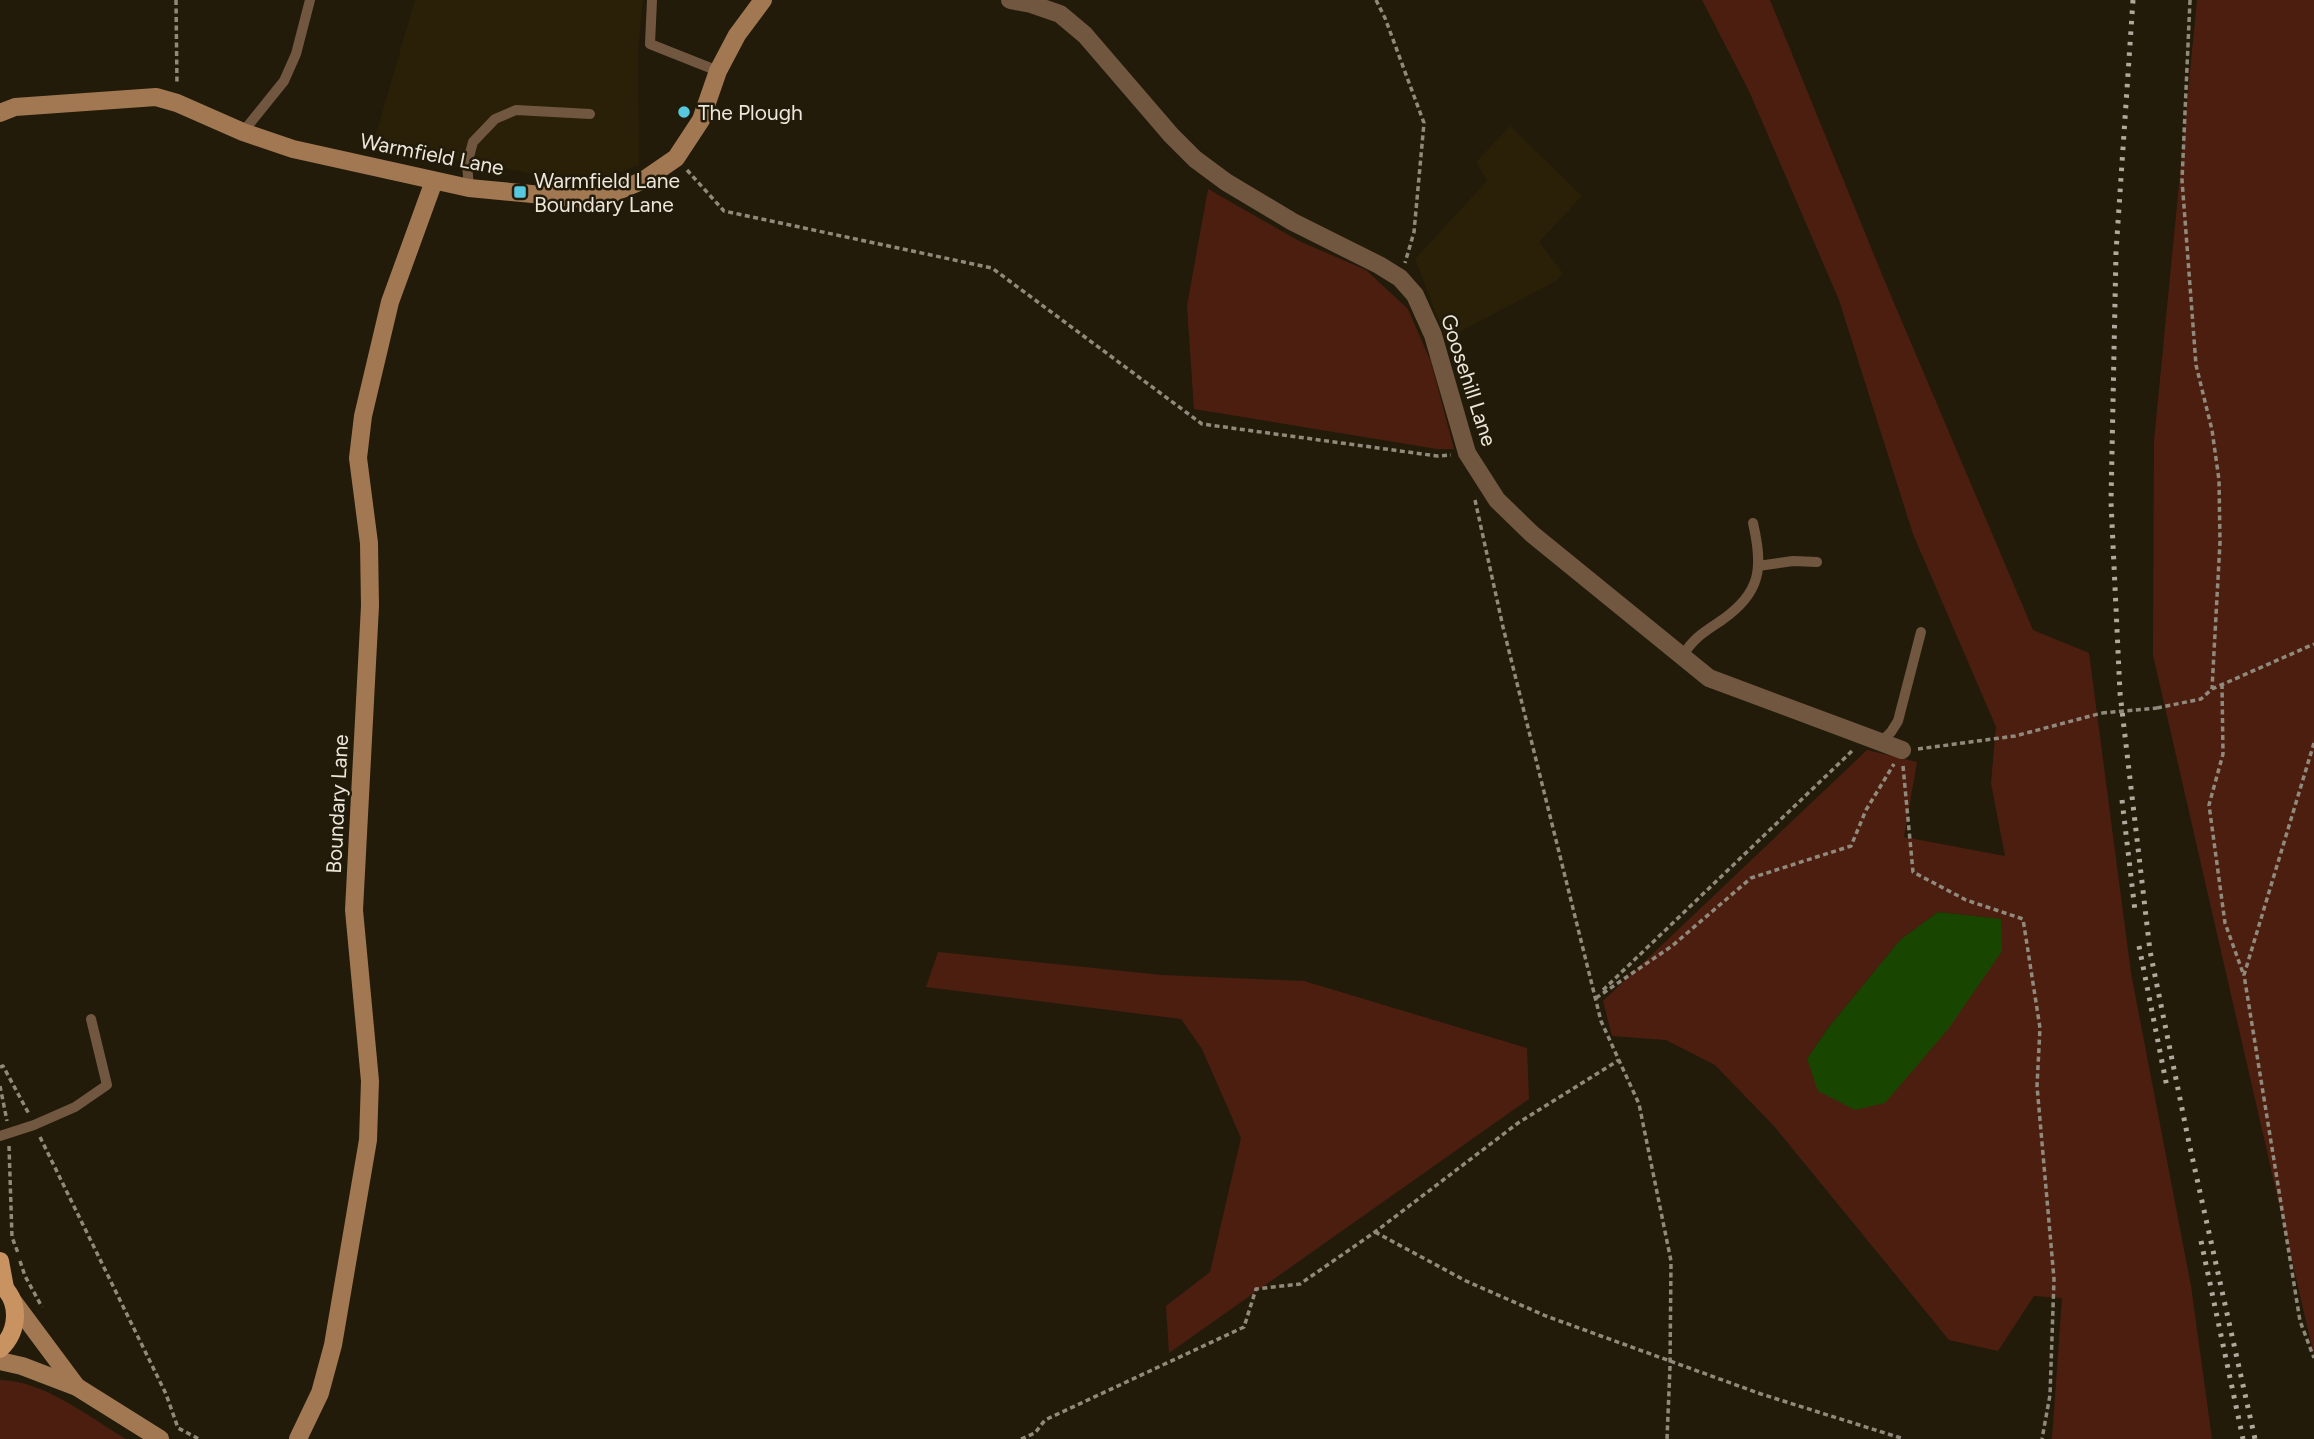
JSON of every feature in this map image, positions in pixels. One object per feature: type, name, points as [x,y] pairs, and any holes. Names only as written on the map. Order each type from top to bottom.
[{"type":"main road","points":[[0,1261],[6,1291],[15,1315],[13,1329],[0,1349]]},
{"type":"street","name":"Warmfield Lane","points":[[0,113],[15,107],[156,97],[293,149],[469,188],[585,198],[613,193],[644,180],[676,158],[701,120],[718,71],[737,35],[764,0]]},
{"type":"street","name":"Goosehill Lane","points":[[1010,0],[1060,14],[1085,35],[1171,135],[1195,159],[1226,182],[1293,222],[1379,264],[1400,278],[1415,295],[1433,335],[1467,453],[1483,482],[1497,500],[1532,534],[1709,678],[1902,750]]},
{"type":"street","name":"Boundary Lane","points":[[301,1437],[320,1393],[333,1345],[368,1140],[370,1081],[354,909],[370,606],[369,555],[358,458],[363,416],[390,302],[434,181]]},
{"type":"street","points":[[6,1291],[77,1387]]},
{"type":"street","points":[[0,1362],[22,1366],[77,1387],[159,1439]]},
{"type":"lane","points":[[243,132],[284,81],[296,54],[310,0]]},
{"type":"lane","points":[[652,0],[650,44],[718,71]]},
{"type":"lane","points":[[469,188],[467,164],[473,142],[495,119],[516,110],[590,114]]},
{"type":"lane","points":[[1682,657],[1692,641],[1730,614],[1753,589],[1759,551],[1753,523]]},
{"type":"lane","points":[[1758,566],[1793,561],[1817,562]]},
{"type":"lane","points":[[1874,740],[1891,732],[1898,721],[1921,632]]},
{"type":"lane","points":[[5,1135],[75,1108],[107,1086],[91,1020]]},
{"type":"path","points":[[176,0],[177,103]]},
{"type":"path","points":[[1376,0],[1424,123],[1414,232],[1400,278]]},
{"type":"path","points":[[2190,0],[2182,180],[2196,365],[2212,430],[2219,480],[2219,555],[2212,689]]},
{"type":"path","points":[[676,158],[724,211],[992,268],[1202,424],[1437,456],[1467,453]]},
{"type":"path","points":[[1483,482],[1474,500],[1503,627],[1601,1021],[1639,1104],[1671,1261],[1667,1439]]},
{"type":"path","points":[[1902,750],[2015,736],[2102,713],[2157,708],[2201,699],[2222,684],[2314,644]]},
{"type":"path","points":[[2222,684],[2223,754],[2209,804],[2225,923],[2244,975],[2300,1321],[2314,1358]]},
{"type":"path","points":[[1596,998],[1874,740]]},
{"type":"path","points":[[2244,975],[2314,743]]},
{"type":"path","points":[[1596,998],[1672,946],[1751,878],[1851,846],[1866,810],[1902,750]]},
{"type":"path","points":[[1902,750],[1913,872],[1966,901],[2024,919],[2040,1028],[2037,1086],[2054,1279],[2050,1395],[2042,1439]]},
{"type":"path","points":[[1021,1439],[1035,1433],[1045,1420],[1244,1327],[1256,1289],[1300,1284],[1375,1232],[1518,1123],[1619,1060]]},
{"type":"path","points":[[0,1067],[3,1066],[34,1125],[166,1394],[178,1427],[199,1439]]},
{"type":"path","points":[[0,1086],[12,1237],[25,1276],[48,1318]]},
{"type":"path","points":[[1375,1232],[1466,1281],[1535,1311],[1761,1394],[1904,1439]]},
{"type":"shaded area","points":[[415,0],[643,0],[638,50],[639,165],[586,184],[373,144]]},
{"type":"shaded area","points":[[1702,0],[1770,0],[1883,277],[2033,630],[2089,653],[2131,973],[2191,1286],[2212,1439],[2052,1439],[2062,1298],[2034,1296],[1998,1351],[1949,1340],[1774,1126],[1715,1065],[1666,1040],[1612,1036],[1603,1001],[1867,750],[1917,762],[1904,837],[2005,856],[1991,783],[1996,727],[1913,534],[1839,300],[1749,91]],"holes":[[[1938,912],[2000,919],[1807,1059],[1828,1028],[1900,940]]]},
{"type":"shaded area","points":[[2197,0],[2314,0],[2314,1356],[2153,655],[2154,441]]},
{"type":"shaded area","points":[[1510,126],[1582,196],[1539,242],[1563,273],[1556,281],[1446,339],[1415,259],[1487,181],[1476,162]]},
{"type":"shaded area","points":[[1208,189],[1299,241],[1366,270],[1408,309],[1431,362],[1454,449],[1437,449],[1194,409],[1187,306]]},
{"type":"shaded area","points":[[1938,912],[2001,919],[2002,951],[1949,1028],[1885,1103],[1855,1110],[1818,1091],[1807,1059],[1828,1028],[1900,940]]},
{"type":"shaded area","points":[[938,952],[1162,975],[1304,981],[1527,1048],[1529,1099],[1169,1353],[1166,1306],[1210,1272],[1241,1138],[1202,1049],[1181,1019],[926,987]]},
{"type":"shaded area","points":[[0,1380],[33,1386],[49,1393],[126,1439],[0,1439]]},
{"type":"railway","points":[[2133,0],[2116,252],[2111,502],[2120,693],[2150,951],[2189,1143],[2255,1439]]},
{"type":"railway","points":[[2122,800],[2135,911]]},
{"type":"railway","points":[[2139,946],[2167,1087]]},
{"type":"railway","points":[[2201,1241],[2243,1439]]},
{"type":"place","name":"The Plough","points":[[684,112]]},
{"type":"place","name":"Warmfield Lane Boundary Lane","points":[[520,192]]}]
